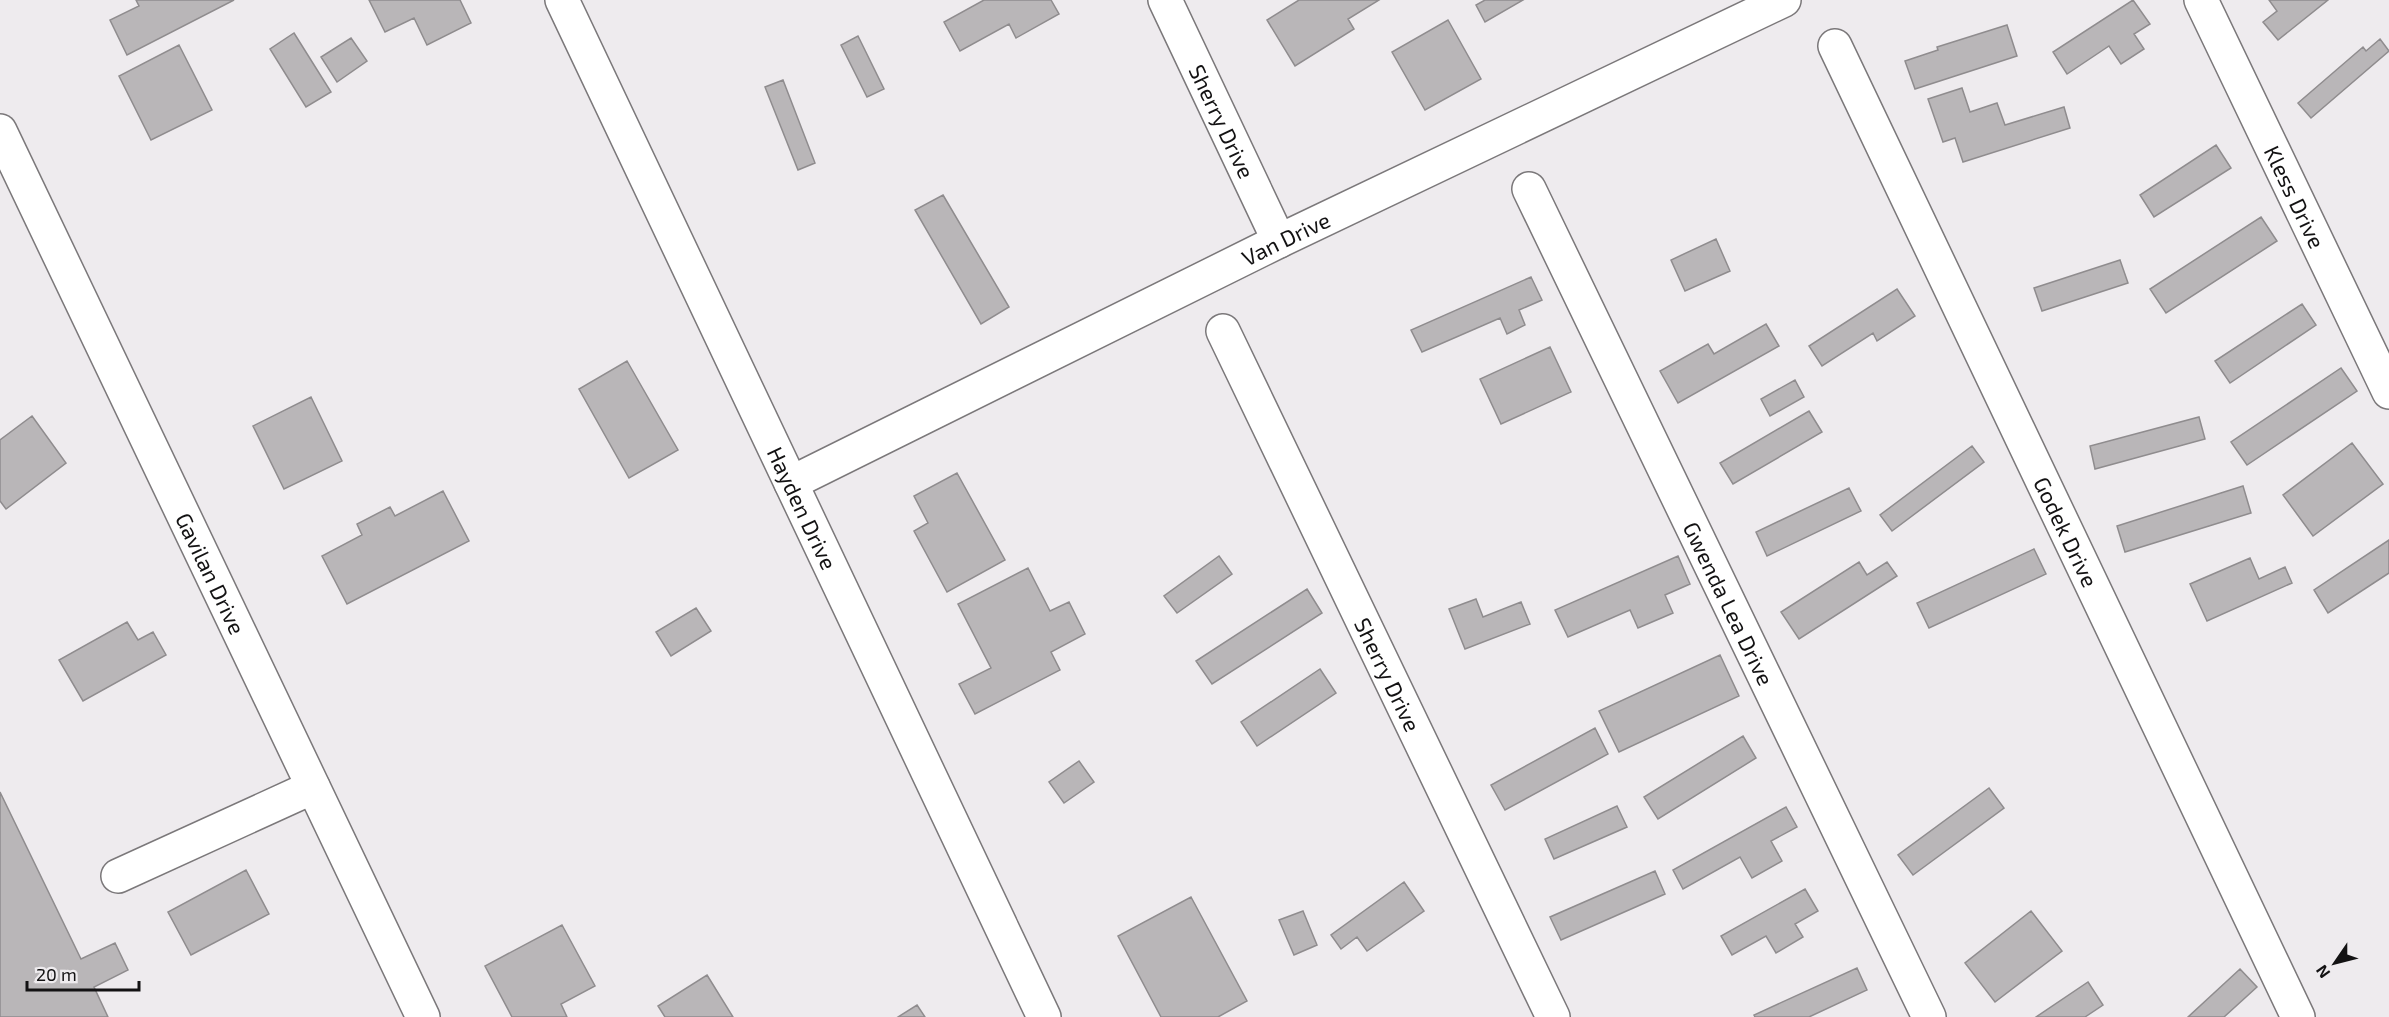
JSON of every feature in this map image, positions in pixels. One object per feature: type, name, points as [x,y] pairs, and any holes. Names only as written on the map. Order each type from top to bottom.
[{"type":"street","name":"Hayden Drive","points":[[562,0],[1044,1017]]},
{"type":"street","name":"Sherry Drive","points":[[1165,0],[1278,241]]},
{"type":"street","name":"Kless Drive","points":[[2201,0],[2389,392]]},
{"type":"street","name":"Van Drive","points":[[790,483],[1278,241],[1767,4]]},
{"type":"street","name":"Godek Drive","points":[[1835,46],[2298,1017]]},
{"type":"street","name":"Gavilan Drive","points":[[0,131],[423,1017]]},
{"type":"street","name":"Gwenda Lea Drive","points":[[1529,189],[1929,1017]]},
{"type":"street","name":"Sherry Drive","points":[[1223,331],[1553,1017]]},
{"type":"street","points":[[118,876],[313,787]]},
{"type":"building","points":[[136,0],[234,0],[127,55],[110,20],[139,6]]},
{"type":"building","points":[[369,0],[460,0],[471,23],[427,45],[414,18],[385,32]]},
{"type":"building","points":[[984,0],[1051,0],[1059,14],[1016,38],[1009,24],[960,51],[944,22]]},
{"type":"building","points":[[1299,0],[1379,0],[1348,19],[1354,29],[1295,66],[1267,20]]},
{"type":"building","points":[[1485,0],[1523,0],[1485,22],[1476,5]]},
{"type":"building","points":[[2133,0],[2150,24],[2134,34],[2144,49],[2121,64],[2109,46],[2067,74],[2053,52]]},
{"type":"building","points":[[2269,0],[2328,0],[2278,40],[2263,22],[2277,11]]},
{"type":"building","points":[[1448,20],[1481,79],[1425,110],[1392,52]]},
{"type":"building","points":[[2007,25],[2017,56],[1915,89],[1905,61],[1938,50],[1937,47]]},
{"type":"building","points":[[294,33],[331,92],[306,107],[270,49]]},
{"type":"building","points":[[858,36],[884,89],[867,97],[841,45]]},
{"type":"building","points":[[351,38],[367,61],[337,82],[321,57]]},
{"type":"building","points":[[2380,39],[2389,51],[2311,118],[2298,103],[2363,47],[2366,51]]},
{"type":"building","points":[[179,45],[212,110],[151,140],[119,76]]},
{"type":"building","points":[[783,80],[815,163],[798,170],[765,87]]},
{"type":"building","points":[[1962,88],[1970,112],[1997,103],[2005,125],[2064,107],[2070,128],[1963,162],[1955,138],[1943,142],[1928,99]]},
{"type":"building","points":[[2216,145],[2231,168],[2154,217],[2140,195]]},
{"type":"building","points":[[943,195],[1009,307],[981,324],[915,210]]},
{"type":"building","points":[[2261,217],[2277,241],[2166,313],[2150,289]]},
{"type":"building","points":[[1716,239],[1730,271],[1685,291],[1671,260]]},
{"type":"building","points":[[2120,260],[2128,283],[2042,311],[2034,288]]},
{"type":"building","points":[[1531,277],[1542,300],[1519,310],[1525,325],[1507,334],[1500,318],[1422,352],[1411,330]]},
{"type":"building","points":[[1897,289],[1915,316],[1877,341],[1873,333],[1822,366],[1809,346]]},
{"type":"building","points":[[2302,304],[2316,325],[2230,383],[2215,361]]},
{"type":"building","points":[[1766,324],[1779,346],[1678,403],[1660,371],[1708,344],[1714,354]]},
{"type":"building","points":[[1550,347],[1571,392],[1501,424],[1480,379]]},
{"type":"building","points":[[627,361],[678,450],[629,478],[579,389]]},
{"type":"building","points":[[2341,368],[2357,391],[2247,465],[2231,442]]},
{"type":"building","points":[[1795,380],[1804,397],[1770,416],[1761,399]]},
{"type":"building","points":[[311,397],[342,461],[284,489],[253,426]]},
{"type":"building","points":[[1809,411],[1822,432],[1733,484],[1720,463]]},
{"type":"building","points":[[32,416],[66,463],[6,509],[0,501],[0,440]]},
{"type":"building","points":[[2199,417],[2205,439],[2095,469],[2090,446]]},
{"type":"building","points":[[2352,443],[2383,484],[2313,536],[2283,495]]},
{"type":"building","points":[[1972,446],[1984,462],[1892,531],[1880,515]]},
{"type":"building","points":[[957,473],[1005,560],[947,592],[914,531],[928,523],[914,496]]},
{"type":"building","points":[[2243,486],[2251,513],[2125,552],[2117,526]]},
{"type":"building","points":[[1849,488],[1861,511],[1767,556],[1756,532]]},
{"type":"building","points":[[443,491],[469,541],[347,604],[322,556],[362,535],[357,524],[390,507],[395,516]]},
{"type":"building","points":[[2389,540],[2389,573],[2328,613],[2314,590]]},
{"type":"building","points":[[2034,549],[2046,574],[1929,628],[1917,603]]},
{"type":"building","points":[[1219,556],[1232,574],[1177,613],[1164,596]]},
{"type":"building","points":[[1678,556],[1690,584],[1665,595],[1673,613],[1638,628],[1630,610],[1568,637],[1555,610]]},
{"type":"building","points":[[2250,558],[2259,579],[2285,567],[2292,583],[2207,621],[2190,584]]},
{"type":"building","points":[[1859,562],[1867,575],[1887,562],[1897,576],[1799,639],[1781,612]]},
{"type":"building","points":[[1028,568],[1050,611],[1069,602],[1085,634],[1051,652],[1060,670],[975,714],[959,684],[991,668],[958,604]]},
{"type":"building","points":[[1307,589],[1322,613],[1212,684],[1196,661]]},
{"type":"building","points":[[1476,599],[1483,617],[1521,602],[1530,624],[1465,649],[1449,609]]},
{"type":"building","points":[[696,608],[711,631],[671,656],[656,632]]},
{"type":"building","points":[[127,622],[138,640],[153,632],[166,655],[83,701],[59,660]]},
{"type":"building","points":[[1720,655],[1739,696],[1619,752],[1599,711]]},
{"type":"building","points":[[1320,669],[1336,693],[1257,746],[1241,722]]},
{"type":"building","points":[[1595,728],[1608,754],[1505,810],[1491,785]]},
{"type":"building","points":[[1743,736],[1756,758],[1658,819],[1644,797]]},
{"type":"building","points":[[1079,761],[1094,782],[1064,803],[1049,782]]},
{"type":"building","points":[[1989,788],[2004,808],[1913,875],[1898,855]]},
{"type":"building","points":[[0,792],[81,959],[115,943],[128,970],[94,987],[108,1017],[0,1017]]},
{"type":"building","points":[[1617,806],[1627,827],[1554,859],[1545,839]]},
{"type":"building","points":[[1786,807],[1797,827],[1771,841],[1782,861],[1752,878],[1740,857],[1683,889],[1673,870]]},
{"type":"building","points":[[246,870],[269,914],[191,955],[168,912]]},
{"type":"building","points":[[1655,871],[1665,894],[1561,940],[1550,917]]},
{"type":"building","points":[[1404,882],[1424,911],[1367,951],[1357,937],[1341,949],[1331,935]]},
{"type":"building","points":[[1805,889],[1818,911],[1795,924],[1803,937],[1776,953],[1766,936],[1732,955],[1721,936]]},
{"type":"building","points":[[1191,897],[1247,1001],[1218,1017],[1161,1017],[1118,936]]},
{"type":"building","points":[[1303,911],[1317,945],[1294,955],[1279,920]]},
{"type":"building","points":[[2031,911],[2062,951],[1995,1002],[1965,963]]},
{"type":"building","points":[[562,925],[595,986],[561,1004],[567,1017],[512,1017],[485,966]]},
{"type":"building","points":[[1857,968],[1867,990],[1809,1017],[1755,1017],[1754,1015]]},
{"type":"building","points":[[2240,969],[2257,987],[2224,1017],[2188,1017]]},
{"type":"building","points":[[707,975],[733,1017],[665,1017],[658,1006]]},
{"type":"building","points":[[2088,982],[2103,1005],[2085,1017],[2036,1017]]},
{"type":"building","points":[[917,1005],[925,1017],[898,1017]]}]
